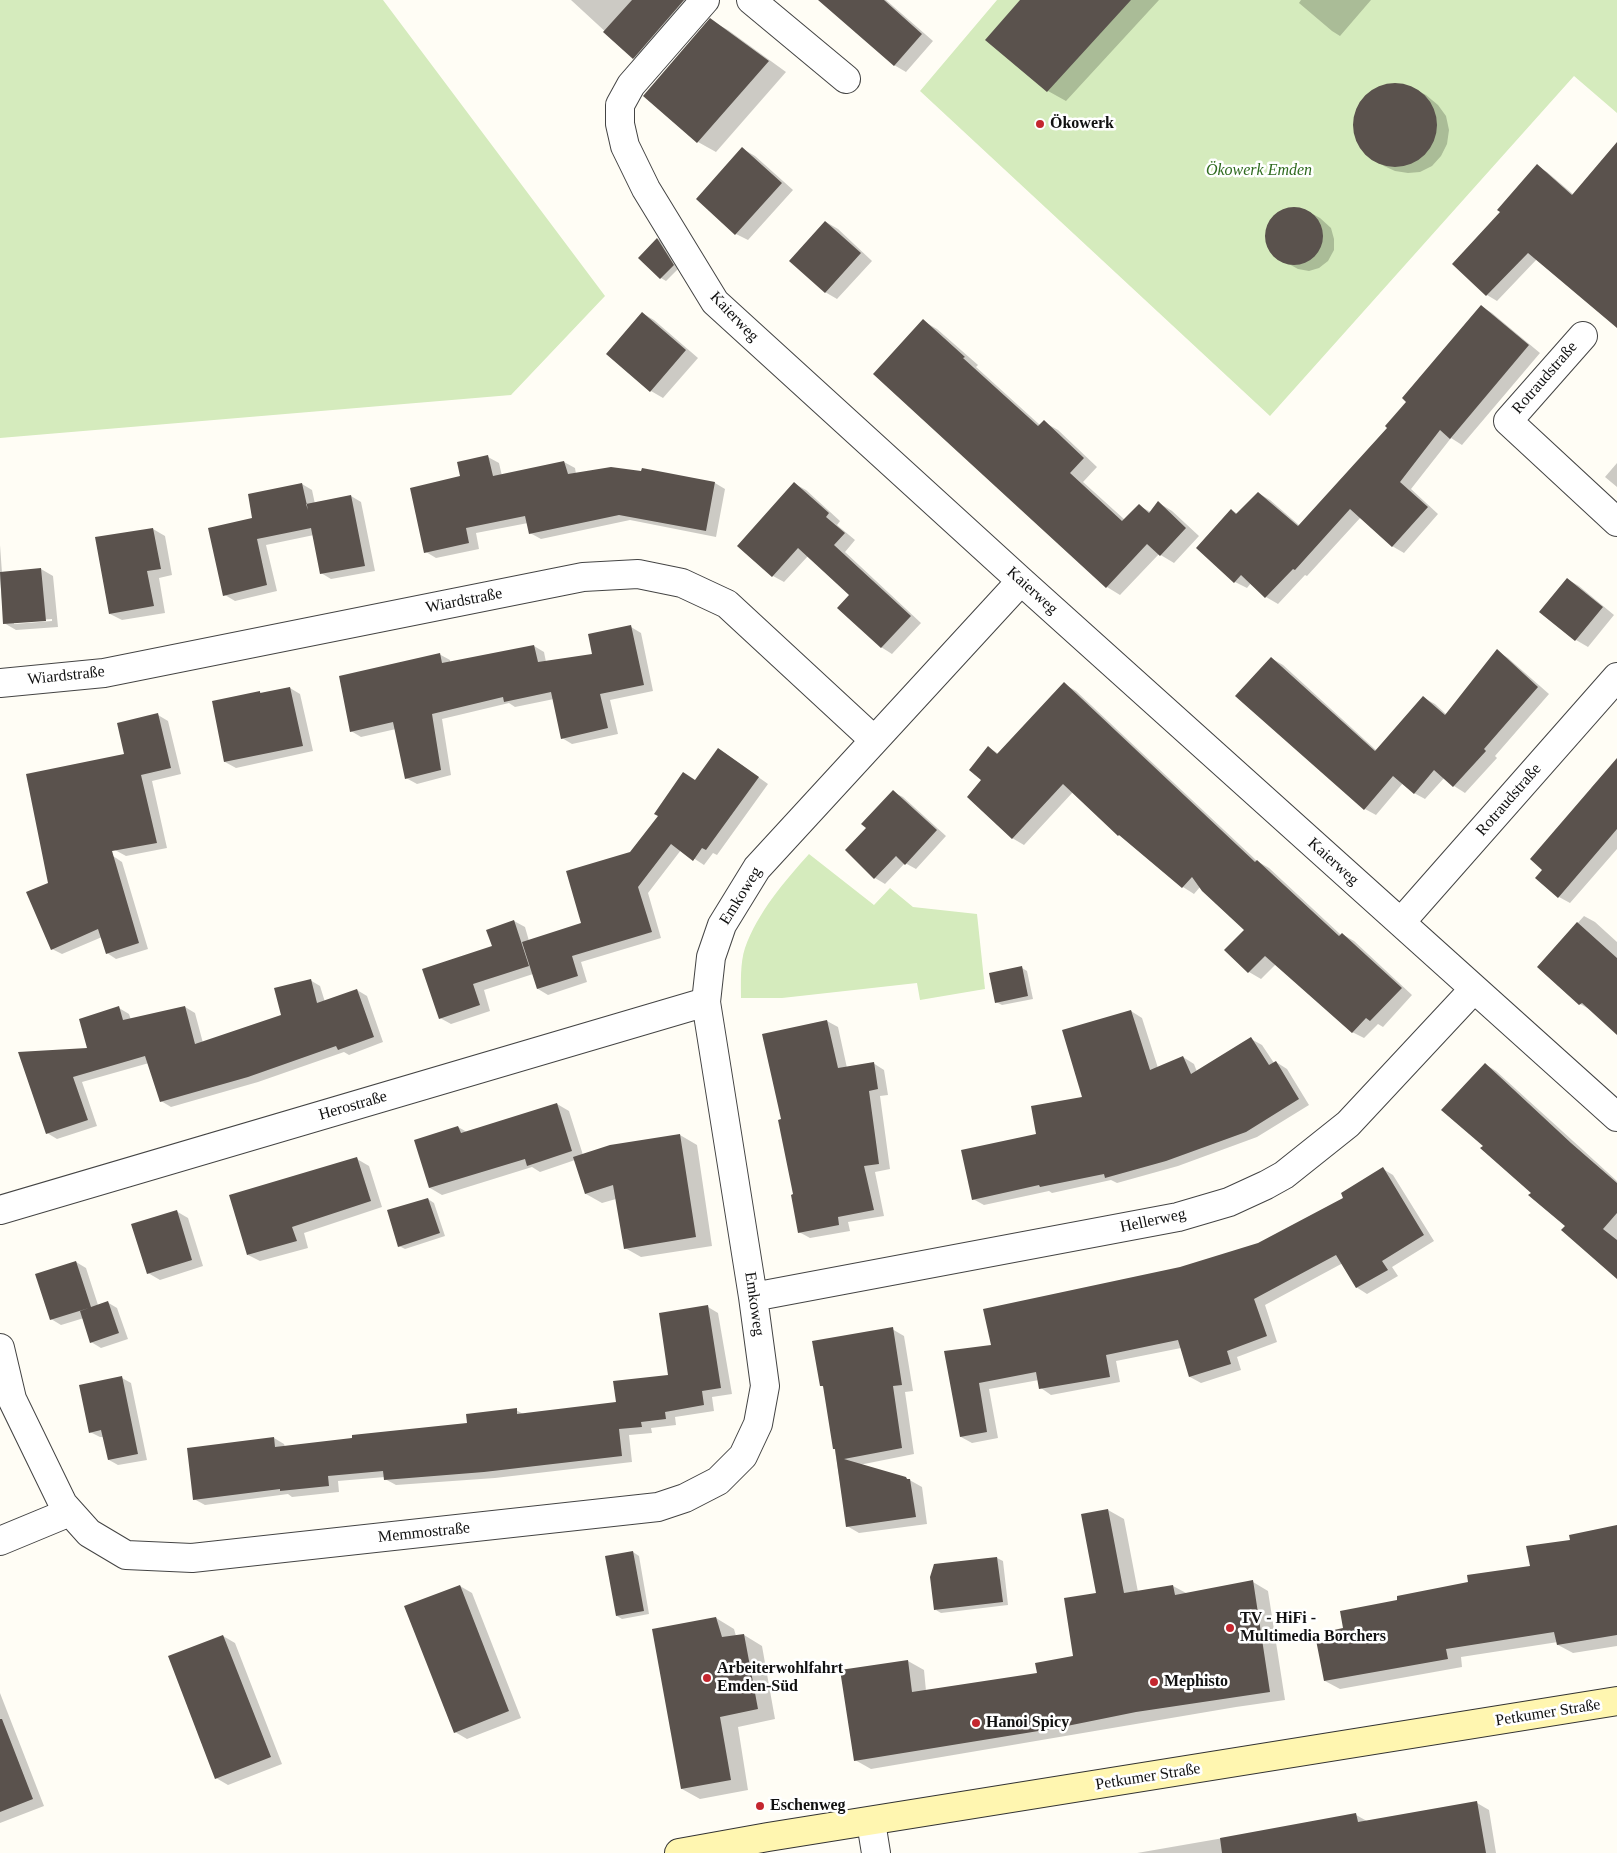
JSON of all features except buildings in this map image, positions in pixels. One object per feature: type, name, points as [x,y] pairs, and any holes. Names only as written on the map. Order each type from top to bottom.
[{"type":"main road","name":"Petkumer Straße","points":[[679,1853],[1617,1702]]},
{"type":"street","name":"Kaierweg","points":[[705,0],[631,85],[620,105],[620,124],[625,146],[646,189],[715,302],[1021,581],[1617,1117]]},
{"type":"street","points":[[751,0],[846,79]]},
{"type":"street","name":"Rotraudstraße","points":[[1582,336],[1508,421],[1617,522]]},
{"type":"street","name":"Wiardstraße","points":[[0,683],[104,674],[583,577],[638,574],[682,584],[726,604],[874,740]]},
{"type":"street","name":"Emkoweg","points":[[758,1424],[765,1386],[753,1297],[706,1002],[711,957],[722,925],[757,868],[1021,581]]},
{"type":"street","name":"Rotraudstraße","points":[[1401,922],[1617,677]]},
{"type":"street","name":"Hellerweg","points":[[753,1297],[1178,1217],[1229,1202],[1259,1189],[1284,1174],[1348,1124],[1474,989]]},
{"type":"street","name":"Herostraße","points":[[0,1210],[706,1002]]},
{"type":"street","name":"Memmostraße","points":[[0,1348],[12,1399],[63,1504],[89,1533],[126,1555],[192,1558],[658,1506],[685,1498],[718,1481],[742,1456],[758,1424]]},
{"type":"street","points":[[0,1541],[70,1512]]},
{"type":"street","points":[[871,1822],[876,1853]]},
{"type":"green space","points":[[0,0],[383,0],[605,296],[511,395],[0,438]]},
{"type":"green space","name":"Ökowerk Emden","points":[[997,0],[1617,0],[1617,113],[1574,76],[1270,416],[920,91]]},
{"type":"green space","points":[[809,854],[874,905],[890,888],[913,907],[977,914],[985,989],[920,1000],[917,983],[782,998],[741,998],[742,960],[750,935],[772,898]]},
{"type":"place","name":"Ökowerk","points":[[1040,124]]},
{"type":"place","name":"TV - HiFi - Multimedia Borchers","points":[[1230,1628]]},
{"type":"place","name":"Arbeiterwohlfahrt Emden-Süd","points":[[707,1678]]},
{"type":"place","name":"Mephisto","points":[[1154,1682]]},
{"type":"place","name":"Hanoi Spicy","points":[[976,1723]]},
{"type":"place","name":"Eschenweg","points":[[760,1806]]}]
